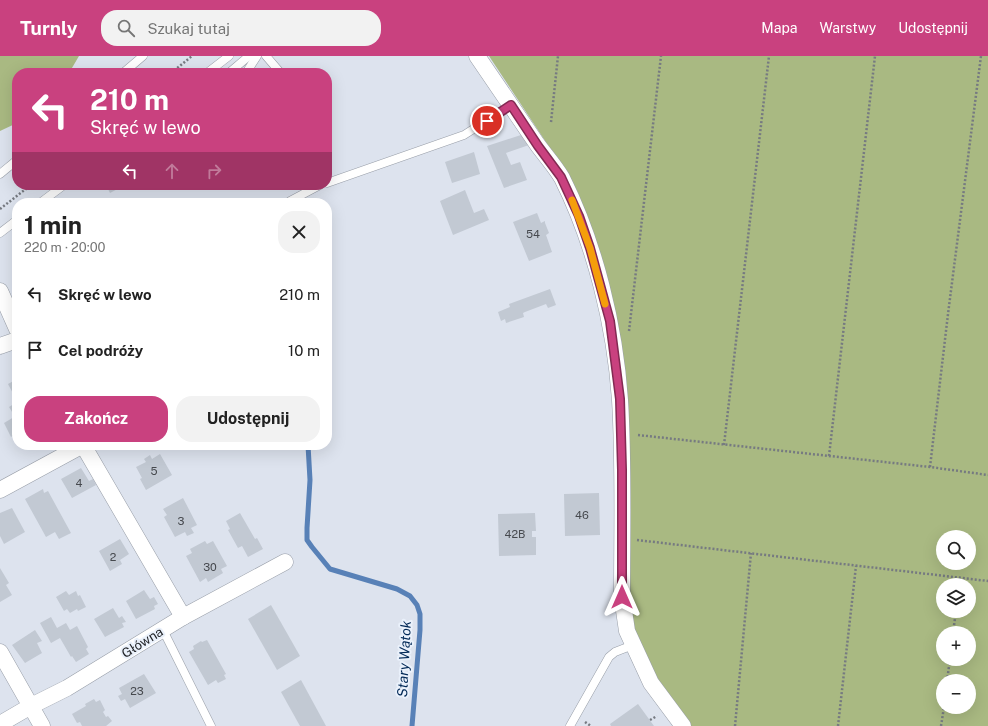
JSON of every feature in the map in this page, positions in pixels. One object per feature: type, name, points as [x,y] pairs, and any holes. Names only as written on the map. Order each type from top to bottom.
[{"type":"street","points":[[478,56],[538,146],[561,177],[579,216],[590,248],[610,321],[620,399],[622,470],[622,597],[627,631],[651,683],[683,726]]},
{"type":"street","points":[[0,291],[12,317]]},
{"type":"street","points":[[0,346],[12,342]]},
{"type":"street","points":[[0,490],[74,450]]},
{"type":"street","points":[[86,450],[183,617]]},
{"type":"street","name":"Główna","points":[[0,724],[67,688],[183,617],[285,562]]},
{"type":"street","points":[[0,652],[42,726]]},
{"type":"lane","points":[[129,68],[143,56]]},
{"type":"lane","points":[[213,68],[229,56]]},
{"type":"lane","points":[[235,68],[249,56]]},
{"type":"lane","points":[[249,68],[257,56]]},
{"type":"lane","points":[[266,56],[276,68]]},
{"type":"lane","points":[[332,180],[464,135],[511,105]]},
{"type":"lane","points":[[0,174],[12,164]]},
{"type":"lane","points":[[47,198],[57,190]]},
{"type":"lane","points":[[295,198],[310,190]]},
{"type":"lane","points":[[0,233],[12,224]]},
{"type":"lane","points":[[163,630],[211,726]]},
{"type":"lane","points":[[570,726],[609,657],[615,652],[633,645]]},
{"type":"path","points":[[177,68],[192,56]]},
{"type":"path","points":[[551,122],[558,56]]},
{"type":"path","points":[[628,335],[661,56]]},
{"type":"path","points":[[724,445],[769,56]]},
{"type":"path","points":[[829,456],[874,56]]},
{"type":"path","points":[[930,467],[981,56]]},
{"type":"path","points":[[14,198],[25,190]]},
{"type":"path","points":[[0,209],[12,200]]},
{"type":"path","points":[[635,435],[930,467],[988,475]]},
{"type":"path","points":[[637,540],[960,578]]},
{"type":"path","points":[[735,726],[751,553]]},
{"type":"path","points":[[838,726],[856,566]]},
{"type":"path","points":[[976,580],[988,582]]},
{"type":"path","points":[[650,720],[659,714]]},
{"type":"path","points":[[941,726],[943,714]]},
{"type":"green space","points":[[0,56],[79,56],[72,68],[12,68],[12,125],[0,131]]},
{"type":"green space","points":[[489,56],[988,56],[988,726],[691,726],[651,671],[630,617],[626,393],[567,174]]},
{"type":"building","points":[[524,134],[529,145],[506,153],[511,165],[520,162],[527,180],[504,188],[487,146]]},
{"type":"building","points":[[474,152],[480,174],[452,183],[445,162]]},
{"type":"building","points":[[108,190],[116,190],[110,193]]},
{"type":"building","points":[[465,190],[474,213],[484,209],[489,220],[453,235],[440,201]]},
{"type":"building","points":[[537,213],[541,223],[545,221],[549,233],[546,235],[552,252],[529,261],[513,222]]},
{"type":"building","points":[[550,289],[556,305],[548,308],[546,304],[523,313],[524,317],[506,323],[505,319],[501,321],[498,312],[510,307],[509,304]]},
{"type":"building","points":[[12,382],[12,392],[8,384]]},
{"type":"building","points":[[12,405],[12,412],[9,407]]},
{"type":"building","points":[[12,418],[11,437],[4,423]]},
{"type":"building","points":[[160,454],[172,475],[146,490],[136,467],[146,462],[144,459],[150,455],[152,459]]},
{"type":"building","points":[[81,468],[89,481],[93,479],[96,485],[72,498],[61,479]]},
{"type":"building","points":[[43,489],[44,493],[48,491],[71,533],[59,539],[55,532],[46,537],[25,499]]},
{"type":"building","points":[[599,493],[600,535],[565,536],[564,494]]},
{"type":"building","points":[[183,498],[197,525],[191,528],[194,533],[187,536],[185,532],[175,537],[164,517],[167,515],[163,509]]},
{"type":"building","points":[[12,508],[25,532],[4,544],[0,536],[0,513]]},
{"type":"building","points":[[240,513],[255,539],[257,538],[263,549],[248,557],[242,546],[238,548],[228,530],[230,529],[226,521]]},
{"type":"building","points":[[535,513],[536,531],[532,531],[532,537],[536,537],[536,555],[499,556],[498,514]]},
{"type":"building","points":[[120,539],[129,554],[120,560],[122,564],[110,571],[99,551]]},
{"type":"building","points":[[205,541],[207,544],[213,541],[227,566],[221,569],[223,573],[208,582],[206,578],[200,582],[186,556],[192,553],[190,549]]},
{"type":"building","points":[[0,568],[9,583],[6,585],[12,595],[0,602]]},
{"type":"building","points":[[144,590],[150,599],[154,597],[158,604],[154,606],[155,609],[136,619],[126,601]]},
{"type":"building","points":[[66,591],[69,595],[76,591],[78,596],[80,595],[86,607],[78,611],[77,609],[70,613],[67,609],[64,611],[56,597]]},
{"type":"building","points":[[271,605],[300,656],[277,670],[248,619]]},
{"type":"building","points":[[113,608],[119,618],[122,616],[126,622],[122,623],[124,627],[105,637],[94,619]]},
{"type":"building","points":[[51,617],[57,628],[66,623],[70,630],[77,626],[88,647],[86,649],[89,654],[76,662],[72,656],[71,657],[60,638],[51,643],[40,623]]},
{"type":"building","points":[[35,630],[42,641],[37,643],[42,653],[25,663],[12,645]]},
{"type":"building","points":[[207,640],[226,674],[224,675],[226,679],[218,683],[216,680],[208,685],[189,652],[194,649],[193,646],[201,641]]},
{"type":"building","points":[[144,674],[156,693],[130,708],[125,699],[121,701],[118,696],[122,694],[119,688]]},
{"type":"building","points":[[301,680],[326,726],[300,726],[281,692]]},
{"type":"building","points":[[94,699],[96,702],[100,700],[105,710],[103,712],[106,717],[108,716],[112,721],[106,726],[82,726],[80,722],[77,723],[72,714],[86,706],[85,704]]},
{"type":"building","points":[[638,704],[654,726],[611,726],[610,724]]},
{"type":"waterway","name":"Stary Wątok","points":[[308,450],[310,480],[307,540],[330,569],[397,589],[410,596],[417,605],[420,614],[420,630],[412,726]]},
{"type":"slow traffic","points":[[572,200],[590,248],[605,304]]},
{"type":"route","points":[[487,121],[511,105],[538,146],[561,177],[579,216],[590,248],[610,321],[620,399],[622,470],[622,597]]}]
